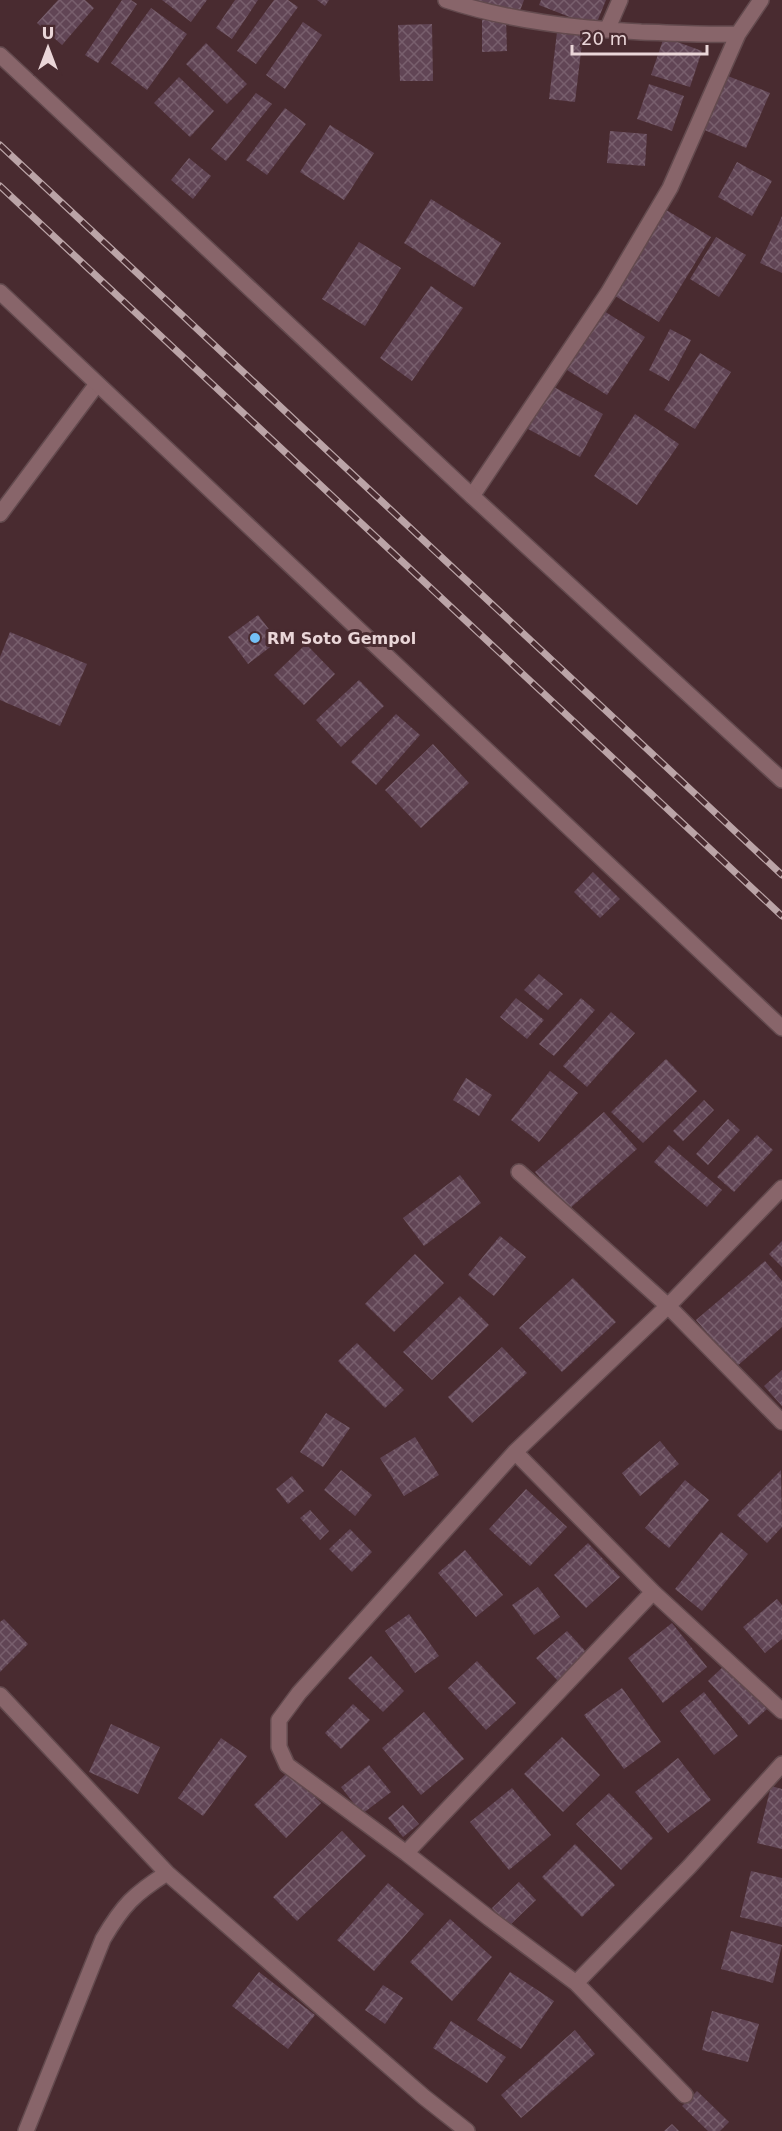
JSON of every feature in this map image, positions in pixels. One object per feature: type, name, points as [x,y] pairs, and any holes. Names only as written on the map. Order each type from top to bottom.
[{"type":"street","points":[[446,0],[480,11],[534,22],[607,30],[738,34]]},
{"type":"street","points":[[607,30],[620,0]]},
{"type":"street","points":[[472,496],[608,293],[670,188],[738,34],[761,0]]},
{"type":"street","points":[[0,55],[472,496],[782,780]]},
{"type":"street","points":[[0,292],[782,1028]]},
{"type":"street","points":[[0,514],[97,384]]},
{"type":"street","points":[[519,1172],[668,1306],[782,1422]]},
{"type":"street","points":[[685,2095],[576,1983],[287,1765],[279,1747],[279,1720],[299,1693],[515,1452],[668,1306],[782,1188]]},
{"type":"street","points":[[515,1452],[653,1592],[782,1711]]},
{"type":"street","points":[[406,1853],[653,1592]]},
{"type":"street","points":[[0,1695],[167,1873],[466,2131]]},
{"type":"street","points":[[576,1983],[689,1867],[782,1764]]},
{"type":"street","points":[[26,2131],[103,1939],[118,1913],[140,1891],[167,1873]]},
{"type":"building","points":[[58,0],[85,0],[94,8],[62,45],[37,23]]},
{"type":"building","points":[[122,0],[131,0],[137,4],[98,63],[85,55]]},
{"type":"building","points":[[162,0],[207,0],[191,22]]},
{"type":"building","points":[[235,0],[258,0],[232,39],[216,28]]},
{"type":"building","points":[[274,0],[288,0],[298,7],[256,64],[237,51]]},
{"type":"building","points":[[317,0],[329,0],[325,6]]},
{"type":"building","points":[[475,0],[524,0],[518,16]]},
{"type":"building","points":[[541,0],[606,0],[595,27],[539,5]]},
{"type":"building","points":[[151,8],[187,34],[147,90],[111,63]]},
{"type":"building","points":[[506,19],[507,51],[482,52],[482,20]]},
{"type":"building","points":[[303,22],[322,35],[285,89],[266,75]]},
{"type":"building","points":[[432,24],[433,81],[400,81],[398,25]]},
{"type":"building","points":[[557,32],[583,35],[575,102],[549,99]]},
{"type":"building","points":[[664,37],[702,51],[690,87],[651,75]]},
{"type":"building","points":[[206,43],[247,84],[227,104],[186,64]]},
{"type":"building","points":[[723,74],[770,93],[746,148],[700,128]]},
{"type":"building","points":[[179,77],[214,111],[190,137],[154,103]]},
{"type":"building","points":[[649,84],[684,96],[672,131],[637,119]]},
{"type":"building","points":[[256,93],[272,104],[226,161],[211,149]]},
{"type":"building","points":[[285,108],[306,124],[267,175],[246,160]]},
{"type":"building","points":[[330,125],[374,153],[344,200],[300,172]]},
{"type":"building","points":[[610,131],[647,134],[645,166],[607,163]]},
{"type":"building","points":[[189,158],[211,176],[193,199],[171,180]]},
{"type":"building","points":[[737,162],[772,181],[752,216],[718,197]]},
{"type":"building","points":[[431,199],[501,243],[474,287],[404,243]]},
{"type":"building","points":[[663,208],[711,237],[659,322],[610,293]]},
{"type":"building","points":[[782,216],[782,273],[760,263]]},
{"type":"building","points":[[716,237],[746,255],[719,297],[690,279]]},
{"type":"building","points":[[359,242],[401,268],[365,326],[322,299]]},
{"type":"building","points":[[431,286],[463,308],[412,381],[380,358]]},
{"type":"building","points":[[604,311],[645,337],[607,395],[567,370]]},
{"type":"building","points":[[670,329],[691,340],[669,381],[649,370]]},
{"type":"building","points":[[700,353],[731,372],[695,429],[664,410]]},
{"type":"building","points":[[552,386],[603,414],[580,457],[528,429]]},
{"type":"building","points":[[635,414],[679,444],[637,505],[594,476]]},
{"type":"building","points":[[258,615],[278,641],[248,664],[228,637]]},
{"type":"building","points":[[10,632],[87,664],[60,726],[0,700],[0,657]]},
{"type":"building","points":[[306,644],[335,674],[304,705],[274,675]]},
{"type":"building","points":[[359,680],[384,706],[341,747],[316,720]]},
{"type":"building","points":[[396,714],[420,735],[376,785],[351,762]]},
{"type":"building","points":[[433,744],[469,783],[421,828],[385,790]]},
{"type":"building","points":[[593,872],[620,899],[600,918],[574,892]]},
{"type":"building","points":[[539,974],[563,994],[548,1010],[524,990]]},
{"type":"building","points":[[516,998],[544,1020],[527,1039],[500,1017]]},
{"type":"building","points":[[581,998],[595,1010],[554,1056],[539,1044]]},
{"type":"building","points":[[611,1012],[635,1033],[587,1087],[563,1066]]},
{"type":"building","points":[[666,1059],[697,1091],[643,1143],[611,1112]]},
{"type":"building","points":[[550,1071],[578,1093],[539,1142],[511,1120]]},
{"type":"building","points":[[466,1078],[492,1095],[479,1116],[453,1100]]},
{"type":"building","points":[[704,1100],[714,1110],[683,1141],[673,1131]]},
{"type":"building","points":[[604,1112],[637,1149],[568,1210],[535,1172]]},
{"type":"building","points":[[728,1119],[740,1130],[708,1165],[696,1154]]},
{"type":"building","points":[[757,1135],[773,1150],[734,1192],[717,1177]]},
{"type":"building","points":[[669,1145],[722,1190],[707,1207],[654,1162]]},
{"type":"building","points":[[460,1175],[481,1203],[424,1246],[403,1218]]},
{"type":"building","points":[[500,1236],[526,1257],[494,1296],[468,1275]]},
{"type":"building","points":[[782,1241],[782,1267],[769,1254]]},
{"type":"building","points":[[415,1254],[444,1283],[394,1332],[365,1304]]},
{"type":"building","points":[[765,1261],[782,1281],[782,1327],[736,1367],[696,1320]]},
{"type":"building","points":[[573,1278],[616,1322],[562,1372],[519,1328]]},
{"type":"building","points":[[460,1296],[489,1325],[432,1380],[403,1352]]},
{"type":"building","points":[[357,1343],[404,1390],[385,1408],[338,1361]]},
{"type":"building","points":[[502,1347],[527,1373],[472,1423],[448,1397]]},
{"type":"building","points":[[782,1370],[782,1406],[764,1386]]},
{"type":"building","points":[[326,1413],[350,1428],[323,1467],[300,1452]]},
{"type":"building","points":[[415,1437],[439,1475],[404,1496],[380,1458]]},
{"type":"building","points":[[660,1441],[679,1464],[640,1496],[622,1473]]},
{"type":"building","points":[[341,1470],[372,1495],[355,1516],[324,1490]]},
{"type":"building","points":[[781,1470],[782,1527],[767,1543],[737,1515]]},
{"type":"building","points":[[292,1476],[304,1491],[288,1504],[276,1489]]},
{"type":"building","points":[[685,1480],[709,1500],[669,1548],[645,1528]]},
{"type":"building","points":[[526,1489],[567,1527],[530,1566],[489,1529]]},
{"type":"building","points":[[310,1510],[329,1531],[320,1540],[300,1518]]},
{"type":"building","points":[[350,1529],[372,1552],[352,1572],[329,1549]]},
{"type":"building","points":[[721,1532],[748,1554],[702,1611],[675,1589]]},
{"type":"building","points":[[588,1543],[620,1577],[586,1608],[554,1575]]},
{"type":"building","points":[[465,1550],[503,1595],[476,1617],[438,1573]]},
{"type":"building","points":[[538,1587],[560,1617],[534,1635],[512,1605]]},
{"type":"building","points":[[777,1599],[782,1605],[782,1639],[765,1653],[743,1627]]},
{"type":"building","points":[[409,1614],[439,1656],[415,1673],[385,1631]]},
{"type":"building","points":[[4,1619],[28,1644],[0,1672],[0,1622]]},
{"type":"building","points":[[672,1623],[707,1667],[663,1703],[628,1658]]},
{"type":"building","points":[[567,1631],[588,1654],[558,1681],[536,1658]]},
{"type":"building","points":[[371,1656],[404,1691],[383,1712],[348,1678]]},
{"type":"building","points":[[477,1661],[516,1703],[486,1730],[448,1688]]},
{"type":"building","points":[[725,1665],[767,1709],[749,1725],[708,1681]]},
{"type":"building","points":[[622,1688],[661,1742],[624,1769],[584,1715]]},
{"type":"building","points":[[704,1692],[738,1736],[714,1755],[680,1711]]},
{"type":"building","points":[[353,1704],[370,1720],[341,1749],[325,1733]]},
{"type":"building","points":[[424,1712],[464,1759],[421,1795],[382,1748]]},
{"type":"building","points":[[111,1724],[160,1747],[138,1794],[89,1772]]},
{"type":"building","points":[[562,1737],[600,1775],[563,1812],[524,1774]]},
{"type":"building","points":[[221,1738],[247,1756],[203,1816],[178,1798]]},
{"type":"building","points":[[678,1758],[711,1800],[668,1833],[635,1792]]},
{"type":"building","points":[[369,1765],[391,1792],[362,1814],[341,1787]]},
{"type":"building","points":[[289,1771],[321,1803],[286,1838],[254,1805]]},
{"type":"building","points":[[771,1786],[782,1789],[782,1849],[757,1843]]},
{"type":"building","points":[[512,1788],[551,1835],[509,1870],[470,1822]]},
{"type":"building","points":[[609,1793],[653,1838],[621,1870],[576,1824]]},
{"type":"building","points":[[403,1805],[419,1824],[403,1837],[388,1818]]},
{"type":"building","points":[[342,1831],[366,1856],[297,1921],[273,1897]]},
{"type":"building","points":[[575,1844],[615,1885],[582,1917],[542,1877]]},
{"type":"building","points":[[751,1871],[782,1878],[782,1927],[740,1917]]},
{"type":"building","points":[[519,1882],[536,1900],[509,1926],[492,1908]]},
{"type":"building","points":[[388,1883],[424,1914],[374,1971],[337,1940]]},
{"type":"building","points":[[450,1919],[492,1957],[452,2001],[410,1962]]},
{"type":"building","points":[[731,1931],[782,1945],[773,1983],[721,1969]]},
{"type":"building","points":[[259,1972],[315,2015],[288,2049],[232,2006]]},
{"type":"building","points":[[510,1972],[554,2001],[521,2049],[477,2020]]},
{"type":"building","points":[[383,1985],[403,1998],[385,2024],[365,2010]]},
{"type":"building","points":[[712,2011],[759,2024],[748,2062],[702,2050]]},
{"type":"building","points":[[451,2021],[506,2057],[487,2083],[433,2048]]},
{"type":"building","points":[[575,2030],[595,2054],[521,2118],[501,2095]]},
{"type":"building","points":[[697,2091],[729,2122],[720,2131],[708,2131],[682,2106]]},
{"type":"building","points":[[672,2124],[679,2131],[664,2131]]},
{"type":"railway","points":[[0,145],[782,875]]},
{"type":"railway","points":[[0,186],[782,916]]},
{"type":"place","name":"RM Soto Gempol","points":[[255,638]]}]
